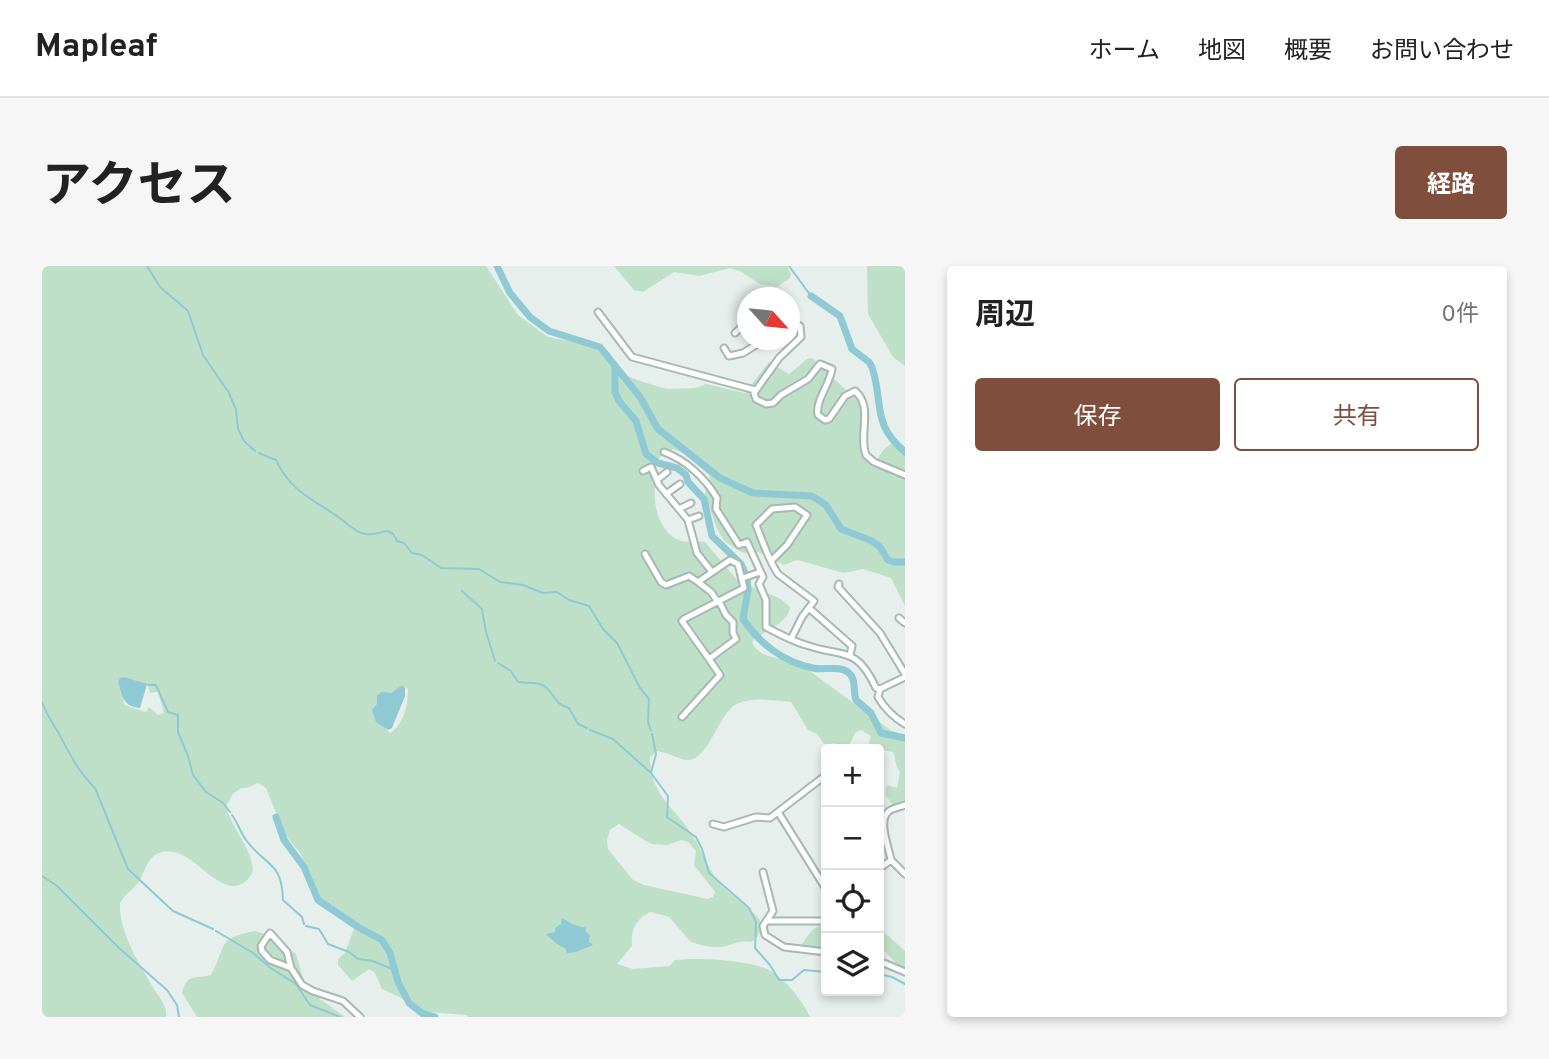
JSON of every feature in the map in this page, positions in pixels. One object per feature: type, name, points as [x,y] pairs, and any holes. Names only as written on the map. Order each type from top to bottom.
[{"type":"street","points":[[598,312],[632,357],[755,390]]},
{"type":"street","points":[[734,333],[737,330]]},
{"type":"street","points":[[724,348],[729,356],[737,356],[747,350]]},
{"type":"street","points":[[787,350],[755,390],[756,399],[761,403],[773,403],[808,379],[820,364],[829,366],[832,369],[831,376],[818,405],[818,415],[825,420],[829,419],[845,396],[855,391],[859,394],[865,412],[863,440],[866,455],[874,462],[905,475]]},
{"type":"street","points":[[664,452],[685,463],[712,489],[718,498],[716,509],[738,544],[747,542],[763,577],[759,584],[767,605],[766,627],[807,646],[850,655],[868,672],[876,688],[880,689]]},
{"type":"street","points":[[643,471],[651,467],[666,494],[688,520],[697,553],[712,572]]},
{"type":"street","points":[[657,480],[667,472]]},
{"type":"street","points":[[666,494],[680,484]]},
{"type":"street","points":[[679,509],[691,503]]},
{"type":"street","points":[[771,561],[787,545],[807,515],[795,507],[772,509],[757,523],[771,561],[778,574],[814,601],[791,639]]},
{"type":"street","points":[[688,520],[699,516]]},
{"type":"street","points":[[645,554],[661,582],[666,585],[688,576],[711,592],[733,622],[736,639],[709,659]]},
{"type":"street","points":[[682,717],[720,675],[682,621],[742,590],[744,586],[737,564],[732,560],[698,582]]},
{"type":"street","points":[[743,578],[760,572]]},
{"type":"street","points":[[839,584],[838,587],[880,633],[905,675],[880,689],[878,697],[891,714],[905,724]]},
{"type":"street","points":[[810,610],[852,646],[850,655]]},
{"type":"street","points":[[899,618],[905,623]]},
{"type":"street","points":[[713,824],[724,827],[756,817],[770,818],[821,779]]},
{"type":"street","points":[[884,819],[887,812],[905,805]]},
{"type":"street","points":[[778,811],[821,881]]},
{"type":"street","points":[[884,835],[891,860],[905,872]]},
{"type":"street","points":[[884,865],[891,860]]},
{"type":"street","points":[[762,872],[773,911],[763,926],[765,934],[778,944],[793,949],[821,952]]},
{"type":"street","points":[[768,921],[821,921]]},
{"type":"street","points":[[291,968],[270,960],[262,951],[263,943],[270,933],[287,952],[291,968],[302,985],[343,1001],[360,1017]]},
{"type":"street","points":[[884,963],[905,972]]},
{"type":"green space","points":[[42,266],[486,266],[518,315],[548,337],[604,347],[626,375],[667,389],[695,388],[706,384],[745,393],[769,362],[789,374],[812,358],[861,404],[861,454],[869,463],[874,464],[884,449],[895,441],[905,447],[905,606],[891,578],[863,569],[844,573],[797,560],[784,565],[758,552],[743,553],[724,541],[716,527],[705,493],[710,476],[685,454],[673,449],[660,457],[656,466],[655,504],[660,520],[669,533],[682,541],[705,542],[738,581],[779,598],[790,607],[781,622],[754,639],[752,643],[756,649],[761,653],[800,664],[892,731],[905,735],[905,804],[894,807],[885,794],[887,785],[897,788],[900,772],[893,752],[884,750],[884,744],[870,744],[871,736],[861,730],[856,732],[850,744],[824,744],[817,734],[808,730],[791,702],[757,700],[737,704],[724,717],[702,753],[685,760],[657,751],[650,757],[651,771],[659,792],[693,836],[718,881],[760,920],[759,933],[751,942],[720,947],[705,946],[690,941],[669,917],[651,912],[642,917],[636,925],[632,946],[617,964],[633,969],[670,966],[675,960],[696,959],[735,961],[758,966],[767,969],[786,983],[810,1017],[468,1017],[416,1011],[410,1002],[382,989],[375,973],[369,969],[352,981],[338,965],[338,959],[345,953],[356,923],[314,896],[313,879],[300,853],[285,835],[266,788],[258,783],[241,788],[233,794],[226,806],[250,856],[253,871],[248,879],[240,885],[231,886],[214,878],[180,854],[161,852],[151,858],[138,883],[120,903],[123,928],[128,941],[162,1001],[166,1017],[42,1017]],"holes":[[[148,685],[150,693],[158,692],[164,713],[158,715],[149,707],[146,712],[124,705],[123,689]],[[404,687],[408,689],[404,714],[399,725],[390,733],[381,724],[378,703]],[[619,824],[651,844],[667,845],[682,840],[688,842],[696,851],[694,865],[715,892],[713,897],[708,899],[644,885],[633,880],[608,849],[610,830]]]},
{"type":"green space","points":[[614,266],[787,266],[791,274],[790,278],[777,287],[760,284],[730,268],[699,276],[674,272],[643,292],[634,290]]},
{"type":"green space","points":[[867,266],[905,266],[905,366],[893,357],[868,314]]},
{"type":"green space","points":[[821,926],[821,950],[799,948],[810,932]]},
{"type":"green space","points":[[255,931],[271,936],[296,954],[303,978],[313,994],[345,1017],[197,1017],[182,993],[186,982],[192,978],[211,975],[228,940]]},
{"type":"green space","points":[[884,933],[905,951],[905,973],[884,950]]},
{"type":"water","points":[[124,677],[147,684],[140,708],[124,700],[118,682]]},
{"type":"water","points":[[402,685],[405,688],[405,696],[392,728],[388,730],[376,722],[372,710],[381,692],[392,693]]},
{"type":"water","points":[[562,918],[587,928],[585,931],[590,935],[589,942],[593,945],[567,953],[565,948],[546,934],[555,932]]},
{"type":"waterway","points":[[147,266],[160,287],[188,311],[203,355],[229,393],[236,410],[238,429],[244,441],[255,451]]},
{"type":"waterway","points":[[497,266],[510,293],[530,317],[549,331],[600,347],[640,397],[658,429],[720,478],[753,493],[812,496],[826,505],[841,529],[872,541],[880,547],[888,560],[905,562]]},
{"type":"waterway","points":[[789,266],[811,296]]},
{"type":"waterway","points":[[811,296],[840,316],[852,349],[869,362],[883,422],[894,442],[905,452]]},
{"type":"waterway","points":[[615,367],[615,392],[636,421],[646,454],[658,463],[677,468],[686,475],[688,482],[704,499],[712,536],[741,564],[746,575]]},
{"type":"waterway","points":[[259,453],[276,460],[296,488],[358,532],[370,535],[387,531],[393,534],[397,541],[404,543],[412,553],[422,555],[441,568],[479,569],[500,582],[523,585],[543,593],[557,592],[569,600],[589,606],[603,629],[617,643],[640,688],[649,699],[648,722],[651,731]]},
{"type":"waterway","points":[[747,578],[748,590],[743,619],[756,636],[782,656],[802,665],[846,671],[853,679],[856,700],[871,713],[881,733],[905,738]]},
{"type":"waterway","points":[[462,591],[482,609],[495,661]]},
{"type":"waterway","points":[[498,663],[511,671],[518,682],[542,685],[559,703],[569,708],[578,724],[587,728]]},
{"type":"waterway","points":[[148,685],[156,685],[168,712],[178,715],[178,732],[193,775],[206,792],[223,803],[230,812]]},
{"type":"waterway","points":[[42,702],[74,762],[95,788],[128,869],[173,911],[213,929]]},
{"type":"waterway","points":[[590,730],[613,739],[651,773]]},
{"type":"waterway","points":[[652,734],[656,754],[651,773],[668,796],[667,817],[696,837],[709,873],[748,907]]},
{"type":"waterway","points":[[232,815],[253,849],[276,871],[280,878],[283,900],[302,917],[304,924]]},
{"type":"waterway","points":[[276,817],[284,840],[304,867],[318,900],[382,940],[390,953],[398,982],[409,1003],[423,1014],[435,1017]]},
{"type":"waterway","points":[[42,876],[56,885],[119,948],[167,990],[177,1005],[179,1017]]},
{"type":"waterway","points":[[749,908],[756,922],[755,948],[779,980],[792,980],[804,970],[821,972]]},
{"type":"waterway","points":[[306,926],[319,929],[328,944],[349,952],[358,959],[373,961],[392,969]]},
{"type":"waterway","points":[[216,931],[296,984],[310,1005],[340,1017]]},
{"type":"waterway","points":[[884,975],[905,984]]}]
